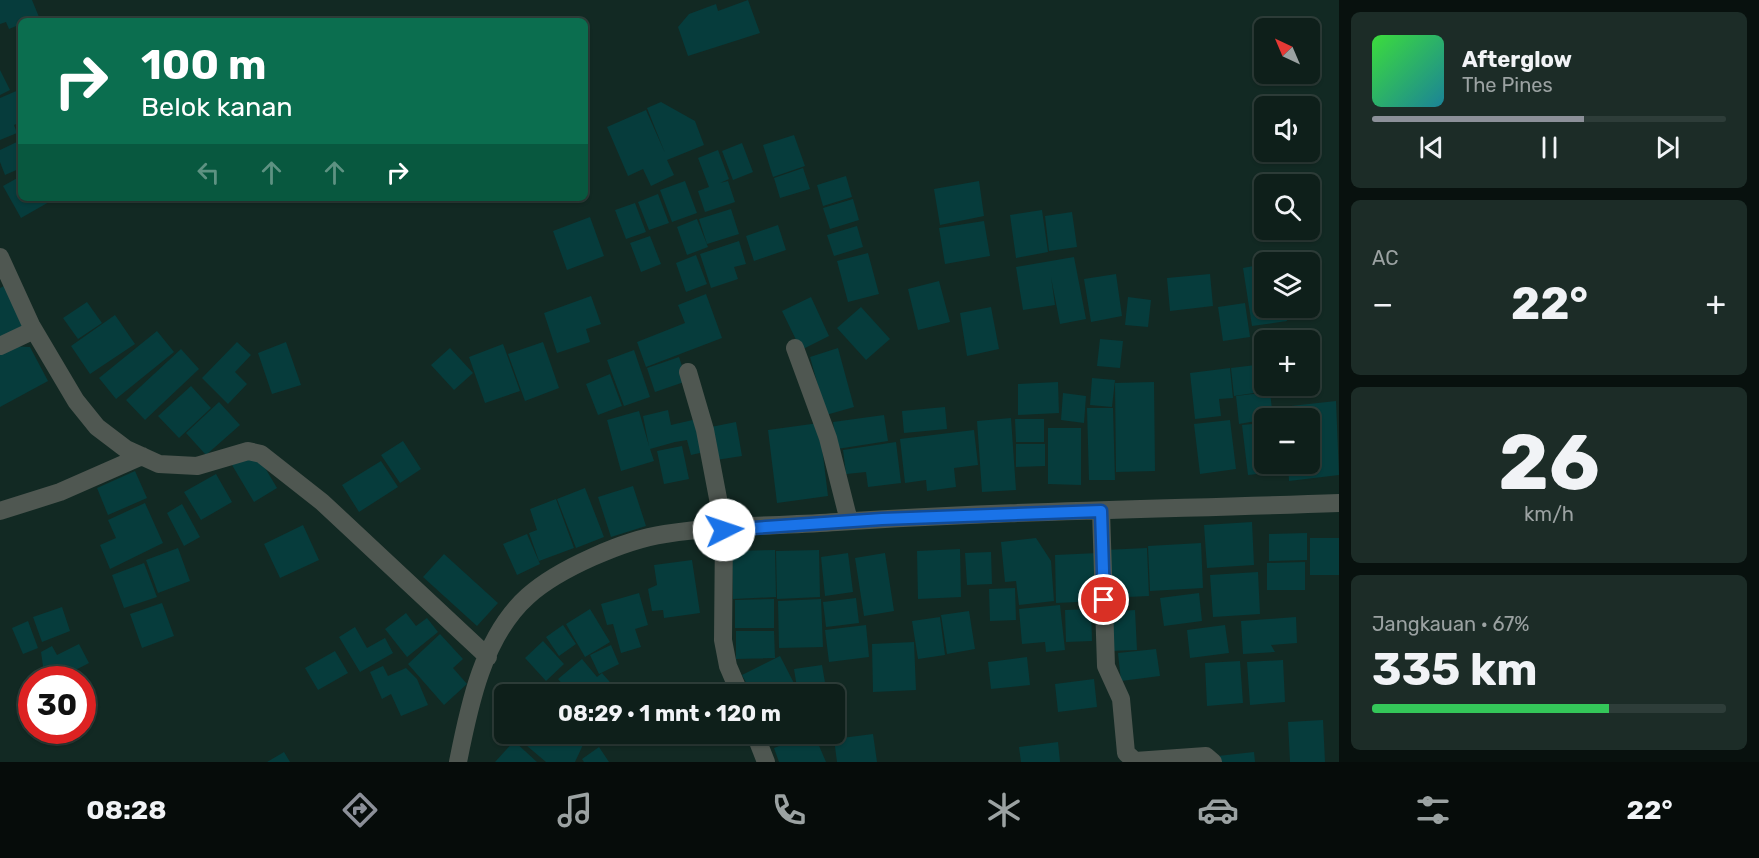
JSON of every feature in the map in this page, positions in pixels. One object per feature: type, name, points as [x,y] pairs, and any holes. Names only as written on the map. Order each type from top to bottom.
[{"type":"street","points":[[0,258],[34,330],[76,401],[97,427],[126,448],[159,464],[197,466],[248,451],[261,454],[322,502],[488,657]]},
{"type":"street","points":[[0,346],[34,330]]},
{"type":"street","points":[[795,348],[828,438],[849,521]]},
{"type":"street","points":[[688,372],[705,430],[724,530],[723,640],[728,666],[736,684]]},
{"type":"street","points":[[0,511],[60,492],[142,456]]},
{"type":"street","points":[[458,762],[464,729],[488,657],[509,618],[528,596],[554,578],[621,545],[665,534],[849,521],[1339,503]]},
{"type":"street","points":[[1101,511],[1106,666],[1121,699],[1126,753],[1135,761],[1206,756],[1213,762]]},
{"type":"street","points":[[759,744],[766,762]]},
{"type":"building","points":[[0,0],[32,0],[39,17],[18,18],[18,25],[9,29],[6,22],[0,24]]},
{"type":"building","points":[[748,0],[760,33],[688,56],[678,27],[689,14],[716,4],[718,11]]},
{"type":"building","points":[[0,70],[10,90],[0,95]]},
{"type":"building","points":[[18,90],[18,123],[14,125],[17,133],[0,140],[0,98]]},
{"type":"building","points":[[661,102],[695,121],[704,145],[667,160],[674,175],[651,186],[643,169],[628,176],[607,127],[646,110],[665,153],[647,108]]},
{"type":"building","points":[[794,135],[805,166],[773,177],[763,145]]},
{"type":"building","points":[[18,141],[18,169],[5,175],[0,162],[0,150]]},
{"type":"building","points":[[742,143],[753,172],[733,180],[722,151]]},
{"type":"building","points":[[718,150],[729,179],[720,183],[728,181],[735,202],[705,212],[698,191],[709,187],[698,158]]},
{"type":"building","points":[[803,168],[810,189],[780,198],[774,178]]},
{"type":"building","points":[[846,176],[852,197],[823,206],[817,185]]},
{"type":"building","points":[[18,178],[18,201],[51,201],[21,218],[3,186]]},
{"type":"building","points":[[685,181],[697,213],[672,222],[660,190]]},
{"type":"building","points":[[979,181],[984,216],[940,225],[934,189]]},
{"type":"building","points":[[658,194],[669,223],[649,230],[638,202]]},
{"type":"building","points":[[853,199],[859,220],[830,229],[823,208]]},
{"type":"building","points":[[635,203],[646,232],[626,239],[615,210]]},
{"type":"building","points":[[731,209],[739,234],[707,244],[699,219]]},
{"type":"building","points":[[1042,210],[1048,252],[1016,258],[1010,215]]},
{"type":"building","points":[[1072,212],[1077,247],[1049,251],[1045,216]]},
{"type":"building","points":[[590,217],[604,256],[567,270],[553,231]]},
{"type":"building","points":[[697,219],[708,247],[687,255],[677,227]]},
{"type":"building","points":[[984,221],[990,256],[945,264],[939,228]]},
{"type":"building","points":[[778,225],[786,250],[754,261],[746,236]]},
{"type":"building","points":[[857,226],[863,247],[834,256],[827,235]]},
{"type":"building","points":[[650,236],[661,264],[641,272],[630,243]]},
{"type":"building","points":[[739,241],[746,264],[734,267],[738,279],[711,288],[700,254]]},
{"type":"building","points":[[868,253],[879,294],[848,302],[837,261]]},
{"type":"building","points":[[696,255],[707,284],[686,292],[676,263]]},
{"type":"building","points":[[1074,257],[1086,319],[1060,324],[1051,277],[1055,305],[1023,310],[1016,267]]},
{"type":"building","points":[[1254,266],[1254,318],[1287,318],[1287,321],[1252,326],[1243,268]]},
{"type":"building","points":[[1116,274],[1122,316],[1091,322],[1084,279]]},
{"type":"building","points":[[1210,274],[1213,306],[1170,311],[1167,278]]},
{"type":"building","points":[[939,281],[950,322],[918,330],[908,289]]},
{"type":"building","points":[[4,286],[27,330],[0,344],[0,288]]},
{"type":"building","points":[[706,294],[722,338],[646,367],[637,342],[685,323],[678,305]]},
{"type":"building","points":[[591,296],[601,324],[586,329],[590,342],[557,353],[544,313]]},
{"type":"building","points":[[811,297],[829,336],[801,350],[782,311]]},
{"type":"building","points":[[1128,297],[1151,300],[1148,327],[1125,325]]},
{"type":"building","points":[[87,302],[102,323],[78,339],[63,318]]},
{"type":"building","points":[[1245,303],[1250,337],[1223,341],[1218,307]]},
{"type":"building","points":[[861,307],[890,339],[866,360],[837,328]]},
{"type":"building","points":[[991,307],[999,349],[967,356],[960,313]]},
{"type":"building","points":[[115,315],[135,344],[90,374],[71,346]]},
{"type":"building","points":[[157,331],[174,352],[116,399],[99,378]]},
{"type":"building","points":[[1100,339],[1123,341],[1120,368],[1097,366]]},
{"type":"building","points":[[237,342],[251,355],[235,372],[247,384],[228,404],[202,378]]},
{"type":"building","points":[[286,342],[301,385],[272,394],[258,353]]},
{"type":"building","points":[[543,342],[559,388],[525,401],[508,354]]},
{"type":"building","points":[[503,344],[520,391],[485,403],[469,357]]},
{"type":"building","points":[[7,346],[30,347],[48,381],[0,407],[0,349]]},
{"type":"building","points":[[450,348],[473,373],[454,390],[431,365]]},
{"type":"building","points":[[838,348],[854,407],[826,415],[810,357]]},
{"type":"building","points":[[181,349],[199,369],[145,420],[126,400]]},
{"type":"building","points":[[634,350],[650,397],[624,406],[607,360]]},
{"type":"building","points":[[679,357],[687,381],[655,392],[647,368]]},
{"type":"building","points":[[1254,365],[1254,393],[1234,396],[1231,368]]},
{"type":"building","points":[[1230,368],[1233,398],[1219,399],[1221,416],[1195,419],[1190,373]]},
{"type":"building","points":[[610,374],[622,406],[598,415],[586,384]]},
{"type":"building","points":[[1092,378],[1115,380],[1112,407],[1090,405]]},
{"type":"building","points":[[1058,382],[1059,413],[1018,415],[1018,384]]},
{"type":"building","points":[[1154,382],[1155,471],[1116,472],[1115,383]]},
{"type":"building","points":[[191,386],[211,408],[179,438],[158,416]]},
{"type":"building","points":[[1063,393],[1086,396],[1084,423],[1061,420]]},
{"type":"building","points":[[1254,394],[1254,396],[1270,396],[1272,408],[1254,408],[1254,421],[1239,424],[1236,396]]},
{"type":"building","points":[[1336,401],[1339,475],[1289,481],[1289,474],[1320,474],[1320,408],[1282,407]]},
{"type":"building","points":[[219,402],[240,425],[206,455],[186,433]]},
{"type":"building","points":[[945,407],[947,429],[904,433],[902,411]]},
{"type":"building","points":[[1087,408],[1113,408],[1115,480],[1089,480]]},
{"type":"building","points":[[668,410],[671,425],[697,419],[704,452],[691,455],[687,440],[675,442],[650,449],[654,461],[621,471],[607,420],[639,411],[649,446],[643,416]]},
{"type":"building","points":[[884,415],[888,441],[837,449],[833,422]]},
{"type":"building","points":[[1011,418],[1016,490],[982,492],[977,421]]},
{"type":"building","points":[[1015,419],[1044,419],[1044,442],[1016,442]]},
{"type":"building","points":[[1230,420],[1236,469],[1200,474],[1194,424]]},
{"type":"building","points":[[736,422],[742,456],[716,460],[711,427]]},
{"type":"building","points":[[819,423],[828,496],[777,503],[768,430]]},
{"type":"building","points":[[1254,424],[1254,474],[1257,474],[1248,475],[1242,425]]},
{"type":"building","points":[[1048,428],[1081,428],[1081,485],[1048,484]]},
{"type":"building","points":[[974,430],[978,465],[954,468],[956,487],[927,491],[926,480],[905,483],[900,439]]},
{"type":"building","points":[[403,441],[421,469],[400,483],[381,455]]},
{"type":"building","points":[[896,442],[901,483],[868,487],[866,472],[846,474],[843,450]]},
{"type":"building","points":[[1016,444],[1045,444],[1045,466],[1016,467]]},
{"type":"building","points":[[682,446],[689,479],[664,484],[657,451]]},
{"type":"building","points":[[244,458],[261,461],[277,488],[254,502],[232,465]]},
{"type":"building","points":[[381,461],[398,487],[359,512],[342,485]]},
{"type":"building","points":[[135,471],[147,498],[108,515],[97,488]]},
{"type":"building","points":[[216,474],[232,502],[201,520],[184,492]]},
{"type":"building","points":[[633,486],[646,526],[611,537],[598,497]]},
{"type":"building","points":[[585,488],[604,537],[576,548],[557,499]]},
{"type":"building","points":[[556,499],[574,548],[539,561],[529,533],[537,530],[530,509]]},
{"type":"building","points":[[145,503],[163,543],[110,569],[100,545],[116,538],[108,520]]},
{"type":"building","points":[[182,504],[200,537],[184,546],[167,513]]},
{"type":"building","points":[[1252,522],[1254,565],[1207,568],[1204,525]]},
{"type":"building","points":[[303,525],[319,560],[280,578],[264,544]]},
{"type":"building","points":[[1307,533],[1307,560],[1269,561],[1269,534]]},
{"type":"building","points":[[527,534],[540,564],[517,575],[503,544]]},
{"type":"building","points":[[1036,538],[1051,561],[1054,601],[1019,605],[1016,581],[1005,582],[1001,542]]},
{"type":"building","points":[[1310,538],[1339,538],[1339,575],[1310,575]]},
{"type":"building","points":[[1201,543],[1203,588],[1150,591],[1148,546]]},
{"type":"building","points":[[178,548],[190,581],[158,593],[146,560]]},
{"type":"building","points":[[1147,548],[1149,596],[1105,598],[1104,550]]},
{"type":"building","points":[[960,549],[961,597],[918,599],[917,551]]},
{"type":"building","points":[[775,550],[776,597],[733,599],[732,551]]},
{"type":"building","points":[[819,550],[820,597],[777,599],[776,551]]},
{"type":"building","points":[[991,552],[992,584],[967,585],[965,553]]},
{"type":"building","points":[[848,553],[853,592],[825,596],[821,557]]},
{"type":"building","points":[[885,553],[894,611],[864,616],[855,558]]},
{"type":"building","points":[[1098,553],[1099,601],[1056,603],[1055,555]]},
{"type":"building","points":[[444,554],[498,603],[477,626],[423,577]]},
{"type":"building","points":[[692,560],[700,613],[664,618],[663,610],[652,611],[648,589],[657,585],[654,565]]},
{"type":"building","points":[[1305,562],[1305,590],[1267,590],[1267,563]]},
{"type":"building","points":[[144,563],[157,597],[124,608],[112,575]]},
{"type":"building","points":[[1258,572],[1260,614],[1213,617],[1210,575]]},
{"type":"building","points":[[1015,588],[1016,620],[990,621],[989,589]]},
{"type":"building","points":[[639,593],[648,625],[635,629],[641,647],[621,653],[613,624],[607,625],[601,604]]},
{"type":"building","points":[[1199,593],[1202,621],[1164,626],[1160,598]]},
{"type":"building","points":[[856,598],[859,623],[826,627],[823,602]]},
{"type":"building","points":[[774,599],[774,628],[735,628],[735,600]]},
{"type":"building","points":[[821,599],[823,647],[779,648],[778,601]]},
{"type":"building","points":[[162,603],[174,636],[142,648],[130,614]]},
{"type":"building","points":[[1060,605],[1065,650],[1046,652],[1045,642],[1022,644],[1019,609]]},
{"type":"building","points":[[62,607],[70,631],[42,642],[33,617]]},
{"type":"building","points":[[590,609],[610,642],[585,657],[566,624]]},
{"type":"building","points":[[1091,609],[1092,641],[1066,642],[1065,610]]},
{"type":"building","points":[[1135,610],[1137,650],[1109,651],[1107,612]]},
{"type":"building","points":[[969,611],[975,649],[947,654],[941,615]]},
{"type":"building","points":[[406,613],[416,626],[427,618],[438,632],[407,657],[385,629]]},
{"type":"building","points":[[940,617],[945,655],[918,659],[912,621]]},
{"type":"building","points":[[1296,617],[1297,643],[1271,645],[1275,652],[1243,654],[1241,621]]},
{"type":"building","points":[[28,621],[38,648],[23,654],[12,628]]},
{"type":"building","points":[[563,625],[576,644],[559,656],[546,637]]},
{"type":"building","points":[[866,625],[869,657],[829,662],[825,630]]},
{"type":"building","points":[[1225,625],[1229,653],[1190,658],[1187,630]]},
{"type":"building","points":[[355,627],[367,648],[385,638],[393,653],[360,672],[339,637]]},
{"type":"building","points":[[736,631],[774,631],[775,658],[736,659]]},
{"type":"building","points":[[440,634],[463,659],[453,668],[467,684],[444,705],[408,664]]},
{"type":"building","points":[[543,641],[564,664],[546,681],[525,658]]},
{"type":"building","points":[[914,642],[916,690],[873,692],[872,644]]},
{"type":"building","points":[[79,644],[89,663],[83,666],[43,666],[41,652],[52,646],[57,655]]},
{"type":"building","points":[[611,645],[619,664],[599,674],[590,655]]},
{"type":"building","points":[[1156,649],[1160,676],[1121,681],[1118,653]]},
{"type":"building","points":[[335,651],[348,673],[318,690],[305,668]]},
{"type":"building","points":[[780,656],[794,684],[747,684],[742,675]]},
{"type":"building","points":[[1027,657],[1030,685],[991,689],[988,662]]},
{"type":"building","points":[[582,659],[597,677],[602,673],[612,684],[562,684],[558,679]]},
{"type":"building","points":[[1283,660],[1285,702],[1250,705],[1247,662]]},
{"type":"building","points":[[1240,661],[1243,703],[1207,706],[1205,663]]},
{"type":"building","points":[[822,665],[825,684],[796,684],[794,669]]},
{"type":"building","points":[[383,666],[388,676],[406,668],[417,679],[428,705],[401,716],[391,694],[382,699],[370,672]]},
{"type":"building","points":[[1094,679],[1097,707],[1058,712],[1055,684]]},
{"type":"building","points":[[1323,720],[1325,762],[1290,762],[1288,722]]},
{"type":"building","points":[[873,734],[877,762],[837,762],[835,744],[845,744],[845,738]]},
{"type":"building","points":[[1058,742],[1060,762],[1021,762],[1019,747]]},
{"type":"building","points":[[511,744],[517,744],[537,762],[495,762]]},
{"type":"building","points":[[525,744],[583,744],[575,762],[546,762]]},
{"type":"building","points":[[785,744],[818,744],[826,762],[779,762],[774,748]]},
{"type":"building","points":[[599,747],[609,762],[584,762],[582,759]]},
{"type":"building","points":[[284,752],[290,762],[267,762]]},
{"type":"building","points":[[1254,752],[1255,762],[1219,762],[1218,756]]},
{"type":"route","points":[[724,530],[882,519],[1101,511],[1104,600]]}]
